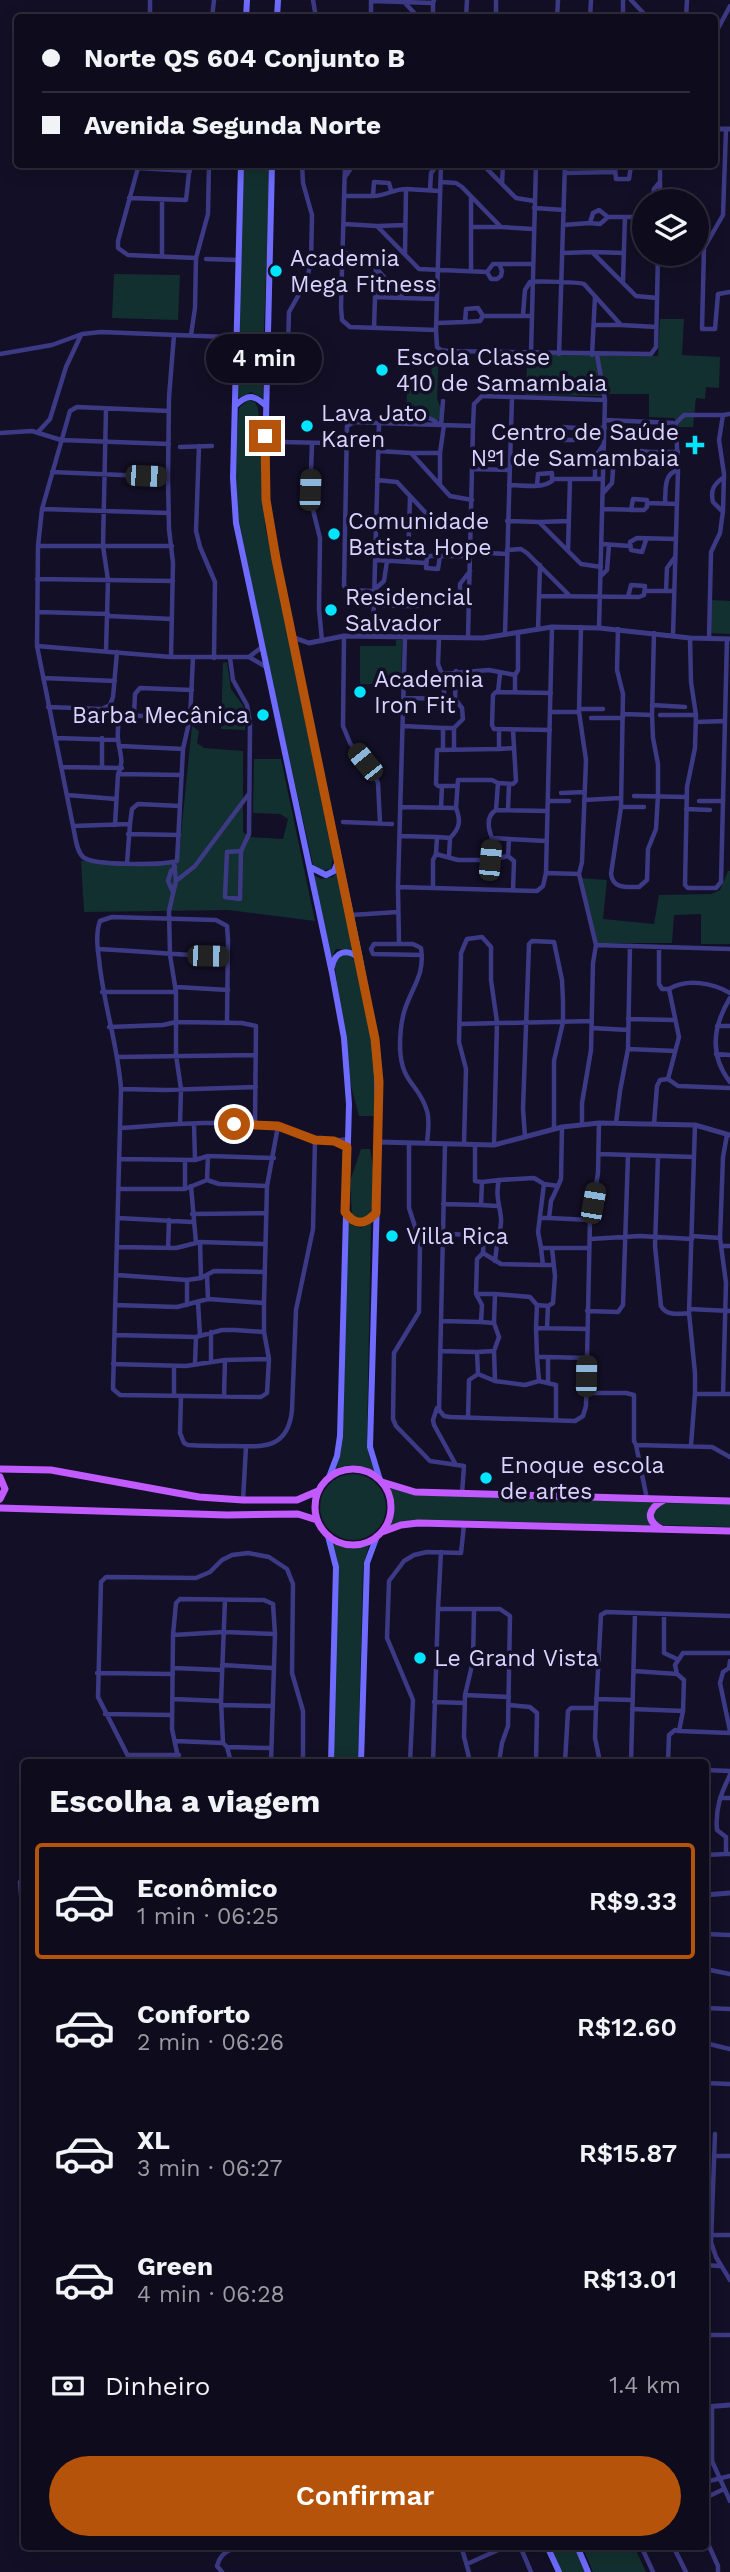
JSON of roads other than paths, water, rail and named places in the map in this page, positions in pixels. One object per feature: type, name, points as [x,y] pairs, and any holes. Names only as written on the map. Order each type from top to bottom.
[{"type":"main road","points":[[241,168],[233,478],[236,523],[331,972],[347,1064],[340,1436],[337,1456],[329,1477],[318,1491],[315,1500],[317,1520],[328,1536],[336,1567],[331,1759]]},
{"type":"main road","points":[[272,168],[266,406],[268,517],[351,915],[378,1065],[370,1447],[381,1481],[388,1492],[391,1508],[388,1521],[367,1563],[361,1759]]},
{"type":"main road","points":[[236,355],[244,363],[254,367],[267,357]]},
{"type":"main road","points":[[235,406],[244,397],[255,396],[266,406]]},
{"type":"main road","points":[[309,865],[326,875],[334,871],[339,859]]},
{"type":"main road","points":[[331,972],[335,958],[342,952],[351,952],[360,960]]},
{"type":"main road","points":[[345,1212],[351,1219],[362,1223],[376,1213]]},
{"type":"main road","points":[[0,1469],[51,1470],[199,1497],[297,1500],[318,1491]]},
{"type":"main road","points":[[329,1477],[350,1469],[361,1469],[381,1481],[415,1492],[730,1501]]},
{"type":"main road","points":[[0,1477],[5,1489],[0,1499]]},
{"type":"main road","points":[[662,1530],[652,1522],[650,1514],[654,1506],[665,1500]]},
{"type":"main road","points":[[0,1508],[227,1515],[298,1514],[317,1520]]},
{"type":"main road","points":[[328,1536],[337,1542],[358,1545],[407,1524],[730,1531]]},
{"type":"main road","points":[[549,2550],[559,2572]]},
{"type":"main road","points":[[579,2550],[588,2572]]},
{"type":"street","points":[[371,0],[405,3],[434,1]]},
{"type":"street","points":[[631,0],[644,14]]},
{"type":"street","points":[[405,3],[415,14]]},
{"type":"street","points":[[718,28],[730,6]]},
{"type":"street","points":[[728,129],[723,215],[704,248],[702,330],[715,329],[718,294],[730,292]]},
{"type":"street","points":[[138,168],[118,248],[128,255],[196,258]]},
{"type":"street","points":[[129,198],[187,199],[190,171],[159,168]]},
{"type":"street","points":[[191,335],[195,308],[196,258],[208,214],[209,168]]},
{"type":"street","points":[[288,346],[289,312],[306,282],[311,262],[312,215],[303,183],[302,168]]},
{"type":"street","points":[[345,168],[342,320],[350,327],[436,330]]},
{"type":"street","points":[[345,177],[351,168]]},
{"type":"street","points":[[430,190],[431,173],[435,168]]},
{"type":"street","points":[[439,168],[436,330],[437,344],[441,350],[651,354],[656,347],[658,266]]},
{"type":"street","points":[[486,168],[516,198],[534,201]]},
{"type":"street","points":[[502,184],[503,168]]},
{"type":"street","points":[[531,353],[536,168]]},
{"type":"street","points":[[559,354],[565,168]]},
{"type":"street","points":[[616,168],[616,179],[628,180],[631,168]]},
{"type":"street","points":[[660,168],[660,189]]},
{"type":"street","points":[[565,173],[615,172]]},
{"type":"street","points":[[373,196],[374,182],[389,183],[391,190]]},
{"type":"street","points":[[441,182],[456,183],[501,228]]},
{"type":"street","points":[[654,189],[660,182]]},
{"type":"street","points":[[344,196],[384,195],[391,190],[407,189],[440,191]]},
{"type":"street","points":[[404,254],[407,189]]},
{"type":"street","points":[[471,196],[471,271]]},
{"type":"street","points":[[162,200],[162,256]]},
{"type":"street","points":[[534,208],[564,210]]},
{"type":"street","points":[[590,223],[596,211],[602,211],[608,217]]},
{"type":"street","points":[[563,225],[600,224],[608,217],[632,217]]},
{"type":"street","points":[[622,282],[625,217]]},
{"type":"street","points":[[344,224],[405,225]]},
{"type":"street","points":[[377,226],[419,268],[487,272]]},
{"type":"street","points":[[472,227],[533,229]]},
{"type":"street","points":[[592,252],[638,297],[657,298]]},
{"type":"street","points":[[342,253],[363,255],[403,298]]},
{"type":"street","points":[[562,253],[624,253]]},
{"type":"street","points":[[206,259],[238,260]]},
{"type":"street","points":[[487,272],[490,266],[533,264]]},
{"type":"street","points":[[487,272],[491,279],[499,278],[502,273],[500,266]]},
{"type":"street","points":[[374,328],[376,267]]},
{"type":"street","points":[[523,315],[528,283],[581,282],[621,326]]},
{"type":"street","points":[[375,297],[437,299]]},
{"type":"street","points":[[595,297],[595,355],[605,400],[599,628]]},
{"type":"street","points":[[465,322],[467,309],[478,309],[483,316]]},
{"type":"street","points":[[437,323],[478,322],[483,316],[532,316]]},
{"type":"street","points":[[594,325],[656,327]]},
{"type":"street","points":[[227,337],[236,331]]},
{"type":"street","points":[[0,352],[52,345],[82,334],[101,332],[227,337],[236,343]]},
{"type":"street","points":[[38,432],[50,419],[66,367],[82,334]]},
{"type":"street","points":[[171,657],[173,581],[168,477],[174,335]]},
{"type":"street","points":[[468,639],[474,404],[479,397],[605,400]]},
{"type":"street","points":[[505,634],[512,397]]},
{"type":"street","points":[[440,484],[443,401]]},
{"type":"street","points":[[106,409],[103,546],[108,580],[107,651]]},
{"type":"street","points":[[409,409],[412,413],[435,420],[441,425]]},
{"type":"street","points":[[169,411],[70,411],[43,509],[38,546],[37,646],[73,826],[83,858],[91,861],[175,865]]},
{"type":"street","points":[[605,420],[675,424],[684,415],[730,414]]},
{"type":"street","points":[[709,638],[711,552],[720,533],[723,511],[724,477],[719,440],[723,415]]},
{"type":"street","points":[[387,561],[384,580],[373,591],[350,590],[343,583],[347,426],[354,422],[474,426]]},
{"type":"street","points":[[373,636],[379,423]]},
{"type":"street","points":[[673,635],[678,470],[675,424]]},
{"type":"street","points":[[576,428],[573,441],[562,441],[560,435],[563,427],[605,428]]},
{"type":"street","points":[[0,433],[38,432],[61,440],[169,444]]},
{"type":"street","points":[[511,434],[560,435]]},
{"type":"street","points":[[282,442],[326,443]]},
{"type":"street","points":[[312,443],[310,498],[320,538],[319,609],[322,641]]},
{"type":"street","points":[[595,479],[595,457],[605,443]]},
{"type":"street","points":[[199,446],[196,531],[200,548],[215,582],[214,658]]},
{"type":"street","points":[[180,447],[212,446]]},
{"type":"street","points":[[378,451],[440,453]]},
{"type":"street","points":[[632,458],[635,454],[649,452],[678,452]]},
{"type":"street","points":[[604,457],[632,458],[638,465],[646,464],[649,452]]},
{"type":"street","points":[[411,453],[451,497],[472,500]]},
{"type":"street","points":[[603,492],[612,483],[614,457]]},
{"type":"street","points":[[472,468],[509,470]]},
{"type":"street","points":[[665,503],[667,479],[673,471],[678,470]]},
{"type":"street","points":[[52,472],[168,477]]},
{"type":"street","points":[[537,485],[537,475],[540,473],[550,472],[553,479]]},
{"type":"street","points":[[723,511],[713,502],[712,492],[724,477]]},
{"type":"street","points":[[509,485],[549,484],[553,479]]},
{"type":"street","points":[[553,479],[603,479]]},
{"type":"street","points":[[377,480],[395,481],[438,526]]},
{"type":"street","points":[[568,552],[570,480]]},
{"type":"street","points":[[408,562],[410,496]]},
{"type":"street","points":[[631,510],[634,498],[646,498],[648,503]]},
{"type":"street","points":[[648,503],[677,504]]},
{"type":"street","points":[[602,509],[644,510],[648,503]]},
{"type":"street","points":[[43,509],[168,513]]},
{"type":"street","points":[[508,521],[569,521]]},
{"type":"street","points":[[539,522],[581,564],[601,567]]},
{"type":"street","points":[[409,526],[471,527]]},
{"type":"street","points":[[630,546],[635,539],[676,539]]},
{"type":"street","points":[[630,546],[633,552],[642,552],[646,540]]},
{"type":"street","points":[[602,544],[630,546]]},
{"type":"street","points":[[601,577],[607,570],[609,545]]},
{"type":"street","points":[[38,546],[172,546]]},
{"type":"street","points":[[440,556],[438,569],[428,569],[428,556],[523,550],[569,595]]},
{"type":"street","points":[[666,591],[667,568],[676,556]]},
{"type":"street","points":[[375,560],[426,563]]},
{"type":"street","points":[[538,629],[540,565]]},
{"type":"street","points":[[460,600],[460,584],[470,571]]},
{"type":"street","points":[[37,579],[173,581]]},
{"type":"street","points":[[628,597],[631,585],[643,585],[646,591]]},
{"type":"street","points":[[646,591],[674,591]]},
{"type":"street","points":[[539,596],[643,597],[646,591]]},
{"type":"street","points":[[373,605],[403,607],[418,606],[420,599],[417,594],[405,593],[403,607]]},
{"type":"street","points":[[420,599],[469,600]]},
{"type":"street","points":[[38,612],[172,619]]},
{"type":"street","points":[[292,637],[309,643],[344,636],[468,639],[552,627],[581,627],[728,639],[725,722],[727,771],[723,801],[722,882],[716,888],[688,888],[685,885],[687,779],[695,748],[696,719],[691,682],[690,638]]},
{"type":"street","points":[[398,887],[537,891],[543,886],[546,873],[552,627]]},
{"type":"street","points":[[581,627],[579,710],[586,760],[582,862],[579,874],[596,945],[589,1069],[582,1103],[582,1123]]},
{"type":"street","points":[[618,629],[617,670],[623,694],[621,807],[620,827],[613,847],[612,880],[619,886],[639,887],[647,880],[648,849],[656,829],[658,764],[652,715],[654,633]]},
{"type":"street","points":[[515,692],[518,632]]},
{"type":"street","points":[[344,636],[343,726],[350,743],[374,775],[380,823]]},
{"type":"street","points":[[399,944],[398,887],[405,638]]},
{"type":"street","points":[[439,638],[444,698]]},
{"type":"street","points":[[296,654],[309,643]]},
{"type":"street","points":[[37,646],[171,657],[249,657],[268,668]]},
{"type":"street","points":[[249,657],[263,646]]},
{"type":"street","points":[[48,707],[107,708],[112,702],[117,652]]},
{"type":"street","points":[[230,657],[233,680],[250,715],[249,834],[241,851],[240,899],[228,899],[225,897],[227,852],[241,851]]},
{"type":"street","points":[[173,893],[168,881],[178,859],[181,775],[190,718],[193,658]]},
{"type":"street","points":[[440,674],[489,670],[515,675]]},
{"type":"street","points":[[454,750],[454,728],[463,719],[462,708],[455,699],[456,671]]},
{"type":"street","points":[[498,692],[500,674]]},
{"type":"street","points":[[43,678],[115,681]]},
{"type":"street","points":[[134,715],[135,694],[140,688],[192,690]]},
{"type":"street","points":[[550,730],[494,729],[492,725],[493,695],[498,692],[551,694]]},
{"type":"street","points":[[404,698],[455,699]]},
{"type":"street","points":[[652,705],[685,707]]},
{"type":"street","points":[[550,712],[603,709]]},
{"type":"street","points":[[115,825],[118,774],[121,768],[119,715],[190,718]]},
{"type":"street","points":[[591,718],[652,715]]},
{"type":"street","points":[[660,715],[725,722]]},
{"type":"street","points":[[403,726],[454,728]]},
{"type":"street","points":[[443,728],[443,750]]},
{"type":"street","points":[[499,729],[499,749]]},
{"type":"street","points":[[449,856],[450,838],[460,825],[456,808],[458,780],[492,780],[509,785],[516,782],[513,730]]},
{"type":"street","points":[[56,738],[102,738],[119,743],[183,749]]},
{"type":"street","points":[[102,738],[102,766]]},
{"type":"street","points":[[456,786],[436,785],[436,751],[514,748]]},
{"type":"street","points":[[61,767],[121,768]]},
{"type":"street","points":[[118,774],[181,775]]},
{"type":"street","points":[[496,810],[498,783]]},
{"type":"street","points":[[508,809],[509,785]]},
{"type":"street","points":[[442,786],[442,807]]},
{"type":"street","points":[[561,793],[585,792]]},
{"type":"street","points":[[176,881],[195,866],[248,794]]},
{"type":"street","points":[[67,795],[116,799]]},
{"type":"street","points":[[634,796],[687,797]]},
{"type":"street","points":[[584,800],[621,798]]},
{"type":"street","points":[[548,801],[569,801]]},
{"type":"street","points":[[699,801],[723,801]]},
{"type":"street","points":[[127,863],[127,834],[132,809],[138,804],[180,806]]},
{"type":"street","points":[[401,807],[456,808]]},
{"type":"street","points":[[621,807],[644,807]]},
{"type":"street","points":[[686,809],[710,810]]},
{"type":"street","points":[[490,860],[492,838],[489,822],[490,816],[496,810],[547,811]]},
{"type":"street","points":[[343,822],[392,824]]},
{"type":"street","points":[[73,826],[130,824]]},
{"type":"street","points":[[127,834],[179,835]]},
{"type":"street","points":[[400,836],[450,838]]},
{"type":"street","points":[[433,888],[432,860],[436,854],[438,837]]},
{"type":"street","points":[[492,838],[546,841]]},
{"type":"street","points":[[508,856],[509,839]]},
{"type":"street","points":[[436,854],[458,860],[490,860],[508,856]]},
{"type":"street","points":[[508,856],[514,861],[513,890]]},
{"type":"street","points":[[175,865],[176,881],[169,911],[170,955],[176,990],[180,1124]]},
{"type":"street","points":[[546,873],[579,874]]},
{"type":"street","points":[[351,915],[398,912]]},
{"type":"street","points":[[227,1023],[228,930],[225,923],[216,920],[103,919],[98,925],[102,992],[121,1089],[113,1364],[113,1389],[120,1395],[224,1397],[265,1395],[269,1390],[269,1359],[264,1332],[266,1213],[267,1186],[278,1126]]},
{"type":"street","points":[[464,1144],[466,1069],[460,1046],[461,953],[467,939],[482,937],[491,947],[491,980],[496,1022],[494,1145]]},
{"type":"street","points":[[526,1137],[523,1109],[529,944],[532,941],[550,941],[555,946],[562,980],[563,1021],[554,1061],[554,1129]]},
{"type":"street","points":[[422,955],[372,952],[374,944],[399,944],[419,946],[422,955],[421,974],[402,1018],[400,1048],[402,1071],[422,1099],[428,1114],[427,1143]]},
{"type":"street","points":[[596,945],[730,949]]},
{"type":"street","points":[[616,1123],[628,1049],[630,946]]},
{"type":"street","points":[[659,947],[659,984],[662,989],[687,983],[707,984],[718,986],[730,995],[717,1026],[716,1054],[730,1082]]},
{"type":"street","points":[[98,949],[154,951],[170,955],[228,956]]},
{"type":"street","points":[[668,1079],[679,1037],[669,989]]},
{"type":"street","points":[[102,992],[228,990]]},
{"type":"street","points":[[628,1019],[675,1020]]},
{"type":"street","points":[[109,1027],[163,1025],[176,1021],[256,1026],[255,1124]]},
{"type":"street","points":[[460,1024],[592,1021]]},
{"type":"street","points":[[717,1026],[730,1026]]},
{"type":"street","points":[[592,1028],[628,1030]]},
{"type":"street","points":[[628,1049],[675,1051]]},
{"type":"street","points":[[716,1054],[730,1055]]},
{"type":"street","points":[[117,1058],[256,1055]]},
{"type":"street","points":[[654,1124],[657,1086],[660,1080],[668,1079],[678,1086],[730,1088]]},
{"type":"street","points":[[121,1089],[256,1087]]},
{"type":"street","points":[[378,1142],[494,1145],[582,1123],[695,1125],[729,1135],[723,1157],[720,1238],[726,1272],[728,1311],[723,1394]]},
{"type":"street","points":[[438,1407],[444,1416],[468,1418],[580,1419],[585,1412],[590,1220],[599,1154],[599,1123]]},
{"type":"street","points":[[120,1128],[180,1124],[255,1124],[278,1126],[315,1140],[347,1143]]},
{"type":"street","points":[[194,1124],[195,1160]]},
{"type":"street","points":[[691,1446],[695,1394],[690,1311],[695,1125]]},
{"type":"street","points":[[549,1218],[551,1201],[561,1179],[562,1127]]},
{"type":"street","points":[[180,1396],[180,1433],[185,1444],[267,1447],[285,1434],[291,1423],[296,1310],[313,1229],[315,1140]]},
{"type":"street","points":[[409,1143],[408,1208],[420,1242],[419,1312],[394,1353],[393,1419],[423,1456],[434,1463],[464,1466],[463,1494]]},
{"type":"street","points":[[445,1144],[438,1407],[433,1425],[457,1466]]},
{"type":"street","points":[[475,1144],[475,1181],[534,1178],[544,1184],[558,1186]]},
{"type":"street","points":[[599,1154],[694,1157]]},
{"type":"street","points":[[587,1311],[618,1312],[622,1308],[628,1155]]},
{"type":"street","points":[[119,1159],[185,1162],[208,1156],[274,1158]]},
{"type":"street","points":[[207,1180],[208,1156]]},
{"type":"street","points":[[658,1156],[655,1238],[662,1309],[668,1313],[728,1311]]},
{"type":"street","points":[[185,1162],[185,1189]]},
{"type":"street","points":[[118,1189],[185,1189],[207,1180],[219,1184],[267,1186]]},
{"type":"street","points":[[495,1261],[502,1218],[496,1194],[499,1180]]},
{"type":"street","points":[[481,1205],[482,1182]]},
{"type":"street","points":[[722,1183],[730,1183]]},
{"type":"street","points":[[543,1265],[538,1232],[544,1184]]},
{"type":"street","points":[[191,1185],[192,1222],[208,1299]]},
{"type":"street","points":[[443,1204],[497,1206]]},
{"type":"street","points":[[192,1214],[266,1213]]},
{"type":"street","points":[[118,1218],[192,1222]]},
{"type":"street","points":[[541,1218],[590,1220]]},
{"type":"street","points":[[168,1248],[169,1220]]},
{"type":"street","points":[[443,1234],[498,1236]]},
{"type":"street","points":[[481,1322],[482,1304],[475,1286],[477,1259],[483,1252],[484,1235]]},
{"type":"street","points":[[590,1240],[640,1236],[720,1238]]},
{"type":"street","points":[[118,1247],[168,1248],[198,1243],[265,1244]]},
{"type":"street","points":[[721,1246],[730,1246]]},
{"type":"street","points":[[541,1248],[589,1248]]},
{"type":"street","points":[[477,1294],[530,1297],[537,1305],[548,1306],[553,1303],[555,1276],[552,1248]]},
{"type":"street","points":[[483,1252],[501,1264],[553,1265]]},
{"type":"street","points":[[117,1275],[187,1280],[214,1272],[265,1272]]},
{"type":"street","points":[[187,1280],[187,1305]]},
{"type":"street","points":[[495,1294],[494,1323],[499,1337],[494,1351],[495,1381]]},
{"type":"street","points":[[115,1305],[177,1307],[208,1299],[264,1303]]},
{"type":"street","points":[[195,1363],[198,1301]]},
{"type":"street","points":[[537,1305],[539,1381]]},
{"type":"street","points":[[547,1328],[548,1306]]},
{"type":"street","points":[[441,1321],[494,1323]]},
{"type":"street","points":[[536,1328],[587,1329]]},
{"type":"street","points":[[115,1335],[198,1336],[235,1330],[264,1332]]},
{"type":"street","points":[[211,1332],[211,1361]]},
{"type":"street","points":[[440,1351],[494,1351]]},
{"type":"street","points":[[477,1352],[478,1374]]},
{"type":"street","points":[[537,1357],[586,1358]]},
{"type":"street","points":[[548,1357],[548,1382]]},
{"type":"street","points":[[113,1364],[174,1366],[211,1361],[269,1359]]},
{"type":"street","points":[[224,1397],[225,1360]]},
{"type":"street","points":[[174,1366],[174,1396]]},
{"type":"street","points":[[478,1374],[495,1381],[525,1385],[539,1381],[556,1385],[556,1420]]},
{"type":"street","points":[[468,1418],[469,1380],[478,1374]]},
{"type":"street","points":[[586,1393],[634,1395],[634,1441],[647,1499]]},
{"type":"street","points":[[695,1394],[730,1394]]},
{"type":"street","points":[[636,1445],[715,1447],[730,1457]]},
{"type":"street","points":[[243,1500],[246,1447]]},
{"type":"street","points":[[410,1759],[413,1700],[387,1638],[387,1585],[396,1569],[414,1555],[461,1553],[464,1525]]},
{"type":"street","points":[[433,1759],[441,1552]]},
{"type":"street","points":[[130,1759],[98,1697],[101,1582],[106,1577],[196,1578],[209,1572],[224,1559],[248,1553],[269,1556],[281,1564],[291,1576],[294,1592],[292,1673],[303,1711],[303,1759]]},
{"type":"street","points":[[179,1759],[172,1715],[173,1635],[177,1601],[200,1598],[264,1600],[274,1608],[271,1759]]},
{"type":"street","points":[[225,1600],[221,1703],[225,1745],[230,1759]]},
{"type":"street","points":[[438,1609],[500,1609],[510,1616],[508,1726],[499,1759]]},
{"type":"street","points":[[469,1759],[464,1737],[465,1703],[473,1661],[474,1610]]},
{"type":"street","points":[[599,1759],[595,1738],[599,1618],[606,1612],[730,1616]]},
{"type":"street","points":[[631,1759],[635,1613]]},
{"type":"street","points":[[664,1614],[664,1653],[677,1659]]},
{"type":"street","points":[[173,1635],[224,1632],[275,1634]]},
{"type":"street","points":[[677,1674],[675,1665],[683,1653],[730,1653]]},
{"type":"street","points":[[668,1759],[668,1735],[675,1730],[730,1732],[727,1706],[720,1694],[720,1683],[730,1661]]},
{"type":"street","points":[[97,1673],[222,1667],[273,1668]]},
{"type":"street","points":[[634,1671],[677,1674],[684,1680],[679,1731]]},
{"type":"street","points":[[466,1695],[509,1697]]},
{"type":"street","points":[[173,1699],[271,1706]]},
{"type":"street","points":[[596,1699],[632,1700]]},
{"type":"street","points":[[435,1702],[465,1703]]},
{"type":"street","points":[[509,1705],[530,1707],[537,1713],[536,1759]]},
{"type":"street","points":[[565,1759],[568,1711],[571,1708],[596,1707]]},
{"type":"street","points":[[632,1709],[683,1711]]},
{"type":"street","points":[[105,1714],[172,1715]]},
{"type":"street","points":[[176,1741],[270,1748]]},
{"type":"street","points":[[128,1755],[179,1755]]},
{"type":"street","points":[[709,1770],[730,1773],[720,1798],[716,1819],[717,1830],[728,1836],[728,1854],[709,1855]]},
{"type":"street","points":[[720,1798],[730,1798]]},
{"type":"street","points":[[709,1895],[730,1892]]},
{"type":"street","points":[[709,1934],[730,1935]]},
{"type":"street","points":[[709,1970],[730,1974]]},
{"type":"street","points":[[709,2008],[730,2009]]},
{"type":"street","points":[[709,2044],[730,2049]]},
{"type":"street","points":[[709,2083],[730,2084]]},
{"type":"street","points":[[715,2134],[711,2235],[713,2250],[730,2280]]},
{"type":"street","points":[[714,2156],[730,2157]]},
{"type":"street","points":[[711,2235],[730,2235]]},
{"type":"street","points":[[709,2265],[721,2266]]},
{"type":"street","points":[[709,2335],[730,2335]]},
{"type":"street","points":[[709,2407],[730,2405]]},
{"type":"street","points":[[709,2430],[710,2454],[730,2501]]},
{"type":"street","points":[[709,2481],[730,2476]]},
{"type":"street","points":[[709,2496],[724,2489]]},
{"type":"street","points":[[709,2546],[718,2572]]},
{"type":"street","points":[[222,2572],[217,2566],[223,2553],[228,2550]]},
{"type":"street","points":[[462,2550],[469,2572]]},
{"type":"street","points":[[467,2564],[498,2550]]},
{"type":"street","points":[[522,2550],[531,2572]]},
{"type":"street","points":[[643,2550],[653,2572]]},
{"type":"street","points":[[675,2550],[686,2572]]},
{"type":"place","name":"Academia Mega Fitness","points":[[276,271]]},
{"type":"place","name":"Escola Classe 410 de Samambaia","points":[[382,370]]},
{"type":"place","name":"Lava Jato Karen","points":[[307,426]]},
{"type":"place","name":"Centro de Saúde Nº1 de Samambaia","points":[[695,445]]},
{"type":"place","name":"Comunidade Batista Hope","points":[[334,534]]},
{"type":"place","name":"Residencial Salvador","points":[[331,610]]},
{"type":"place","name":"Academia Iron Fit","points":[[360,692]]},
{"type":"place","name":"Barba Mecânica","points":[[263,715]]},
{"type":"place","name":"Villa Rica","points":[[392,1236]]},
{"type":"place","name":"Enoque escola de artes","points":[[486,1478]]},
{"type":"place","name":"Le Grand Vista","points":[[420,1658]]}]
